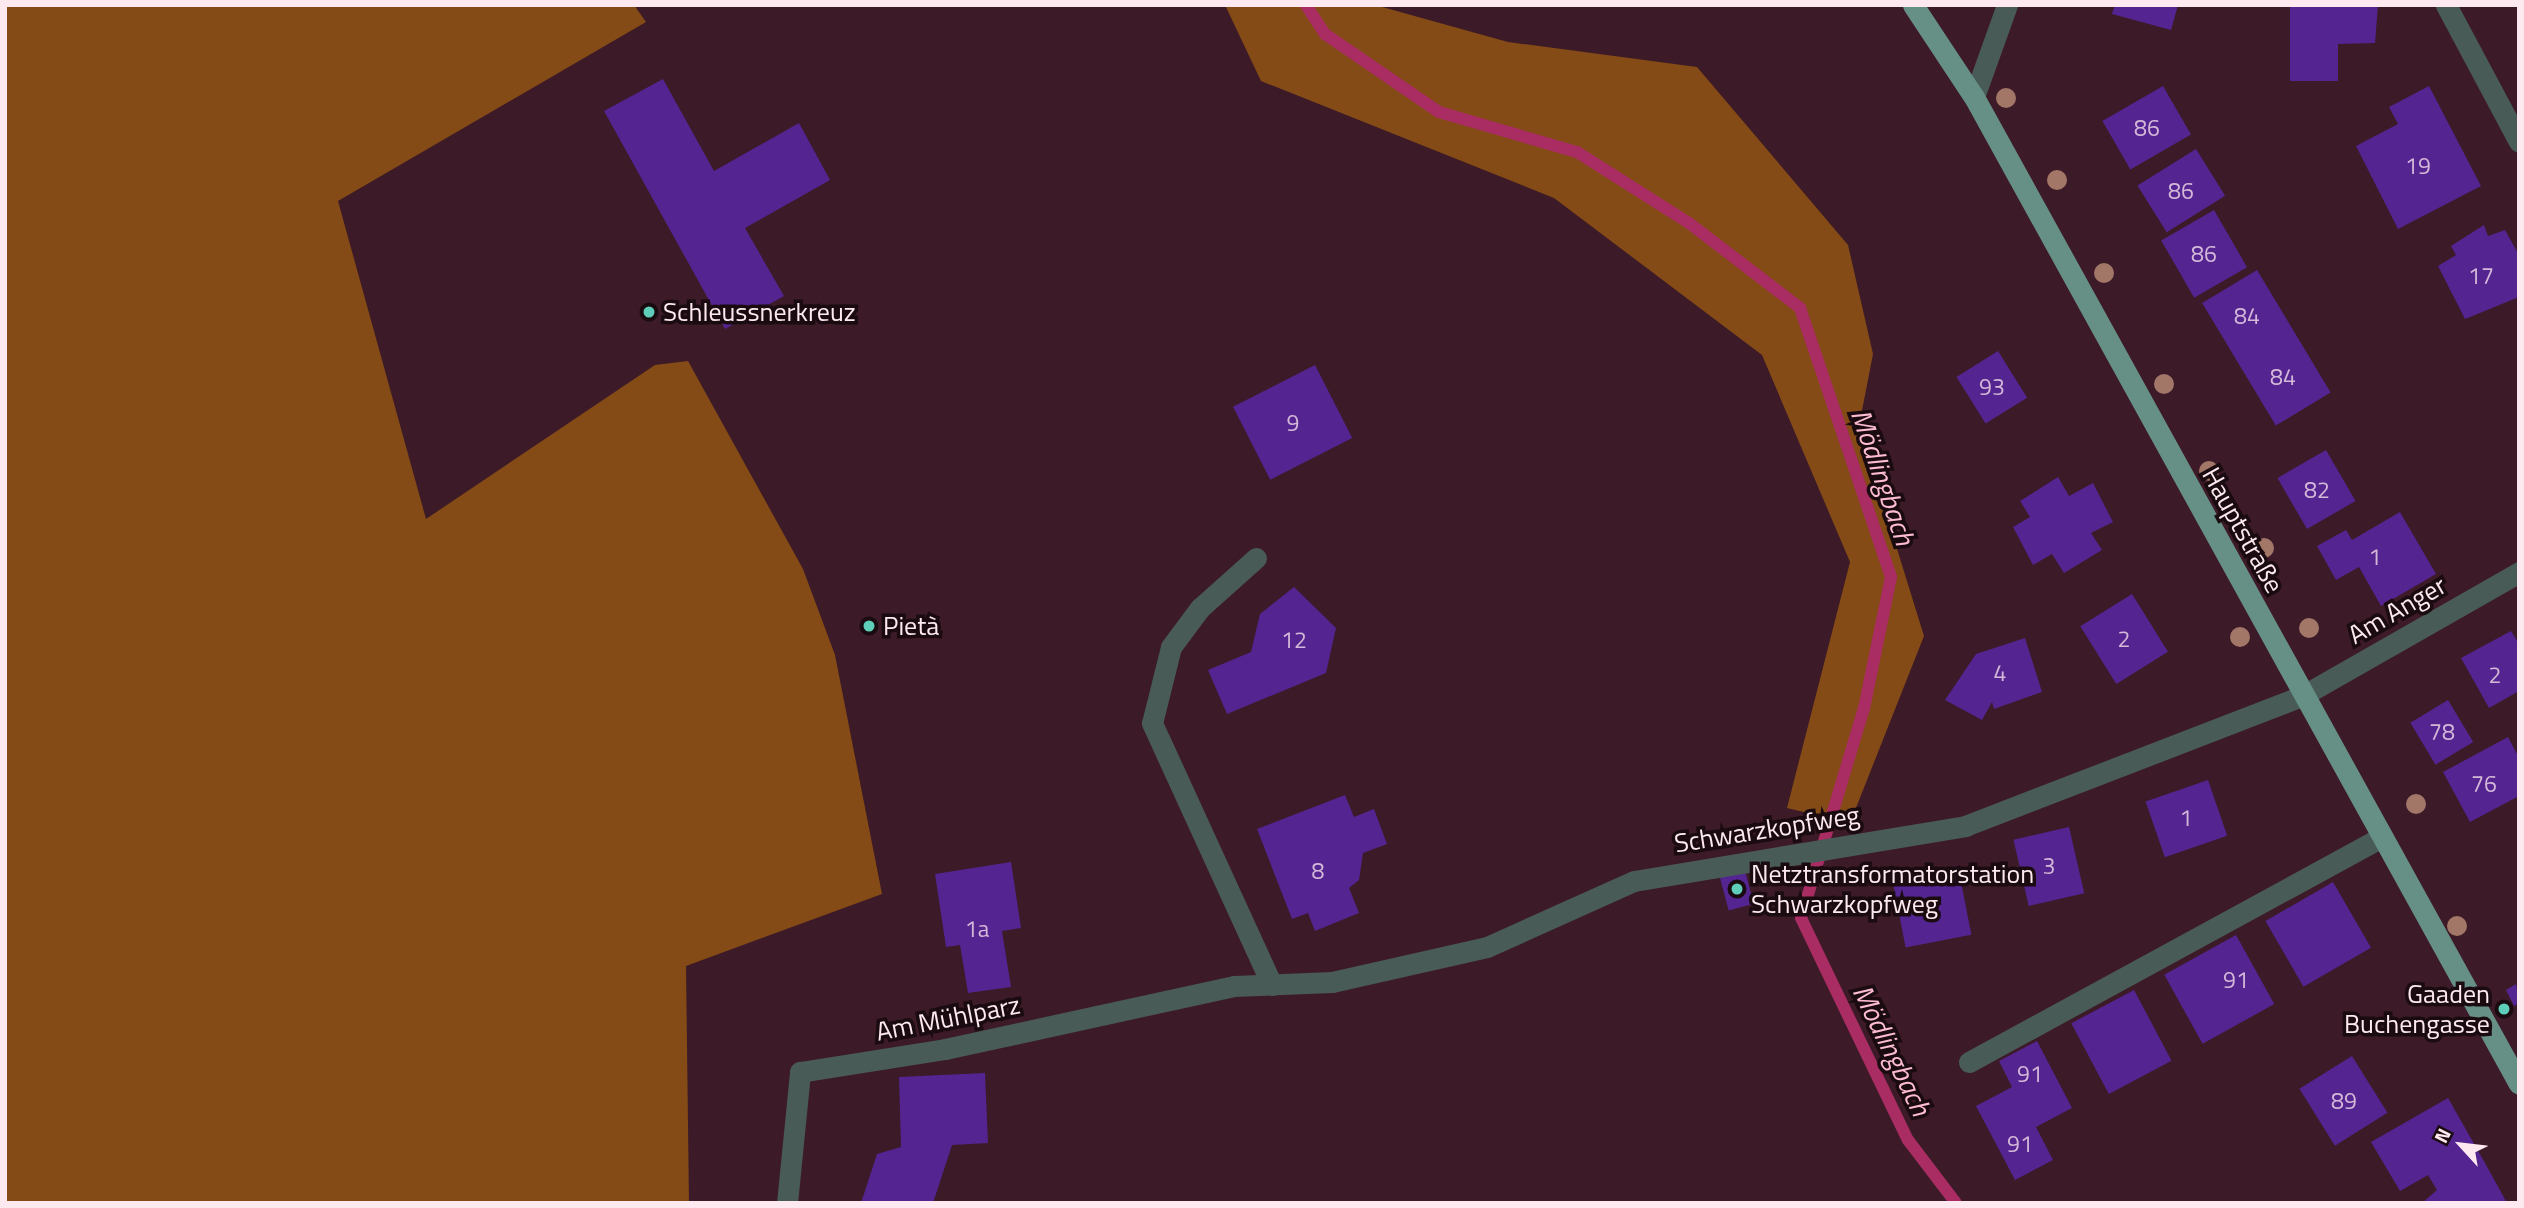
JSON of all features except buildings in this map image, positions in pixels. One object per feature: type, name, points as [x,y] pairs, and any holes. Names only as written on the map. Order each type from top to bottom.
[{"type":"main road","name":"Hauptstraße","points":[[1913,5],[1974,97],[2302,696],[2519,1084]]},
{"type":"street","points":[[1974,97],[2007,5]]},
{"type":"street","points":[[2446,5],[2519,142]]},
{"type":"street","points":[[1256,558],[1200,608],[1171,647],[1152,723],[1272,985]]},
{"type":"street","name":"Am Anger","points":[[2302,696],[2519,572]]},
{"type":"street","name":"Schwarzkopfweg","points":[[1234,986],[1332,982],[1487,947],[1633,880],[1800,850],[1965,827],[2302,696]]},
{"type":"street","points":[[1969,1062],[2381,837]]},
{"type":"street","name":"Am Mühlparz","points":[[788,1203],[800,1072],[945,1049],[1234,986]]},
{"type":"shaded area","points":[[5,5],[634,5],[646,22],[338,201],[426,519],[655,365],[688,361],[803,569],[835,655],[882,894],[686,966],[689,1203],[5,1203]]},
{"type":"shaded area","points":[[1225,5],[1375,5],[1508,42],[1697,67],[1848,245],[1873,354],[1859,426],[1924,636],[1850,823],[1787,808],[1850,562],[1762,355],[1554,198],[1261,81]]},
{"type":"waterway","name":"Mödlingbach","points":[[1306,5],[1325,34],[1439,112],[1577,152],[1689,223],[1800,308],[1891,577],[1864,708],[1801,918],[1908,1140],[1956,1203]]},
{"type":"place","name":"Schleussnerkreuz","points":[[649,312]]},
{"type":"place","name":"Pietà","points":[[869,626]]},
{"type":"place","name":"Netztransformatorstation Schwarzkopfweg","points":[[1737,889]]},
{"type":"place","name":"Gaaden Buchengasse","points":[[2504,1009]]}]
